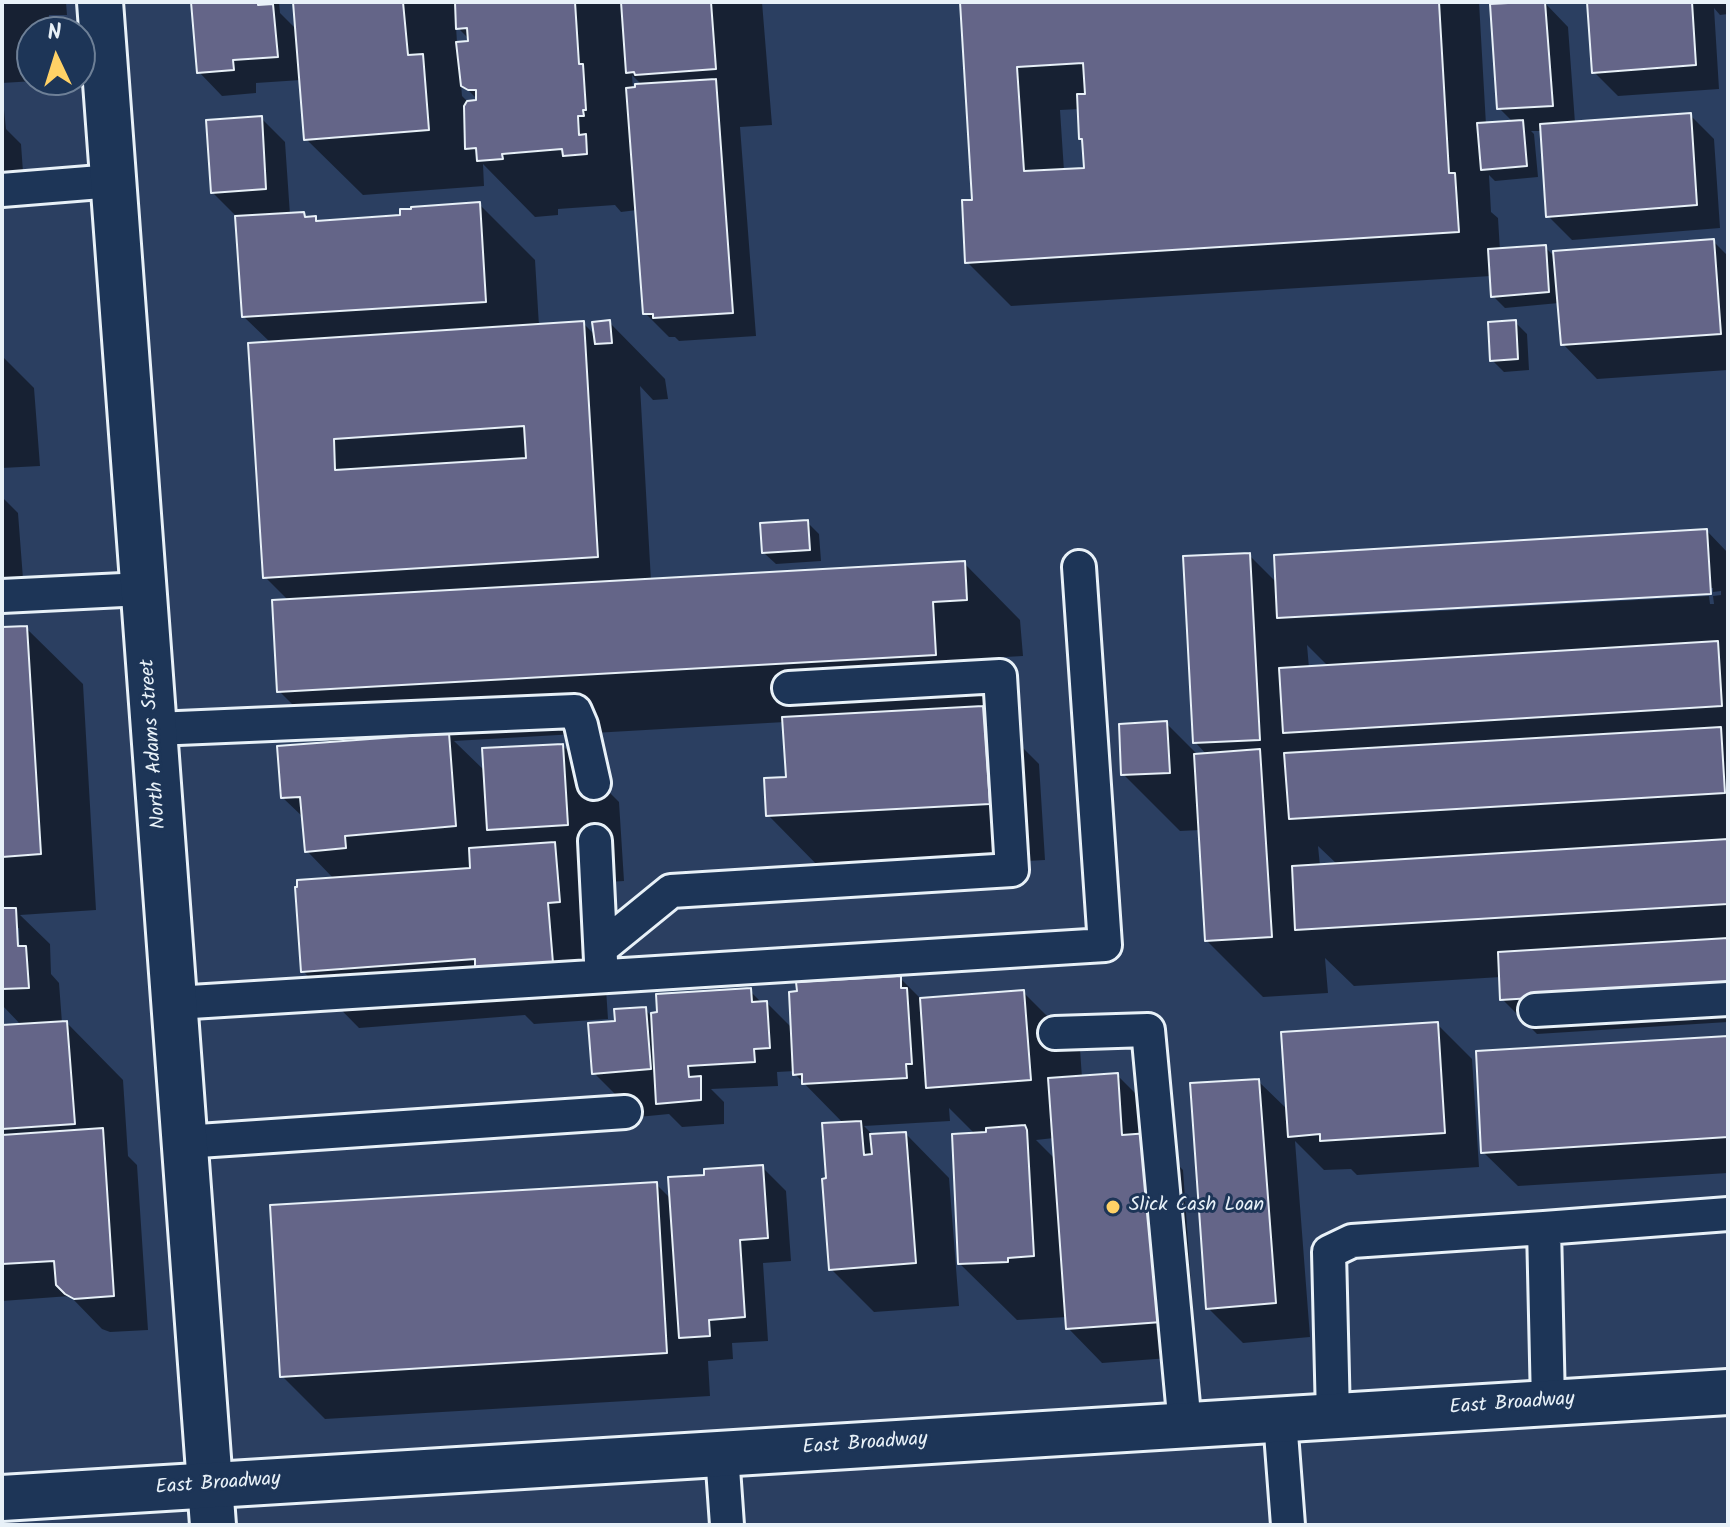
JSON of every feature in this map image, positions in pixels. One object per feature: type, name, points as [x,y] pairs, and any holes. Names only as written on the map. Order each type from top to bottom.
[{"type":"main road","name":"North Adams Street","points":[[100,2],[211,1506]]},
{"type":"main road","name":"East Broadway","points":[[2,1498],[211,1506],[722,1454],[1728,1392]]},
{"type":"lane","points":[[2,190],[113,181]]},
{"type":"lane","points":[[175,1003],[601,962],[1105,945],[1079,567]]},
{"type":"lane","points":[[2,596],[143,589]]},
{"type":"lane","points":[[601,962],[671,891],[1012,870],[1000,676],[789,688]]},
{"type":"lane","points":[[155,729],[575,711],[594,783]]},
{"type":"lane","points":[[595,841],[601,962]]},
{"type":"lane","points":[[1535,1010],[1728,999]]},
{"type":"lane","points":[[1055,1033],[1148,1030],[1185,1426]]},
{"type":"lane","points":[[184,1142],[625,1112]]},
{"type":"lane","points":[[1333,1416],[1329,1252],[1352,1241],[1728,1214]]},
{"type":"lane","points":[[1544,1228],[1548,1403]]},
{"type":"lane","points":[[1280,1420],[1288,1525]]},
{"type":"lane","points":[[722,1454],[727,1525]]},
{"type":"building","points":[[191,2],[273,4],[278,57],[233,60],[234,70],[197,73]]},
{"type":"building","points":[[293,2],[403,2],[408,55],[423,54],[429,130],[304,140]]},
{"type":"building","points":[[455,2],[575,2],[586,110],[583,110],[584,116],[578,116],[579,135],[586,134],[587,154],[563,156],[562,149],[502,154],[503,159],[477,161],[476,148],[465,149],[464,106],[467,101],[476,100],[476,90],[461,86],[456,42],[468,41],[467,28],[456,29]]},
{"type":"building","points":[[621,2],[711,2],[716,69],[626,73]]},
{"type":"building","points":[[960,2],[1439,2],[1449,173],[1455,173],[1459,232],[965,263],[962,200],[972,200]],"holes":[[[1083,63],[1085,94],[1077,94],[1084,168],[1024,171],[1017,67]]]},
{"type":"building","points":[[1545,2],[1553,106],[1497,109],[1490,4]]},
{"type":"building","points":[[1587,2],[1692,2],[1696,65],[1592,73]]},
{"type":"building","points":[[716,79],[733,313],[653,318],[653,314],[643,314],[626,88],[635,87],[635,84]]},
{"type":"building","points":[[1691,113],[1697,205],[1546,217],[1540,124]]},
{"type":"building","points":[[262,116],[266,189],[211,193],[206,120]]},
{"type":"building","points":[[1523,120],[1527,166],[1481,170],[1477,123]]},
{"type":"building","points":[[480,202],[486,302],[242,317],[235,216],[304,212],[305,217],[316,216],[316,221],[400,215],[400,209],[411,207]]},
{"type":"building","points":[[1714,239],[1721,334],[1561,345],[1553,251]]},
{"type":"building","points":[[1546,245],[1549,292],[1491,297],[1488,249]]},
{"type":"building","points":[[610,320],[612,343],[595,344],[592,322]]},
{"type":"building","points":[[1516,320],[1518,359],[1490,361],[1488,322]]},
{"type":"building","points":[[584,321],[598,557],[263,578],[248,343]],"holes":[[[524,426],[526,458],[335,470],[334,439]]]},
{"type":"building","points":[[808,520],[810,550],[762,553],[760,523]]},
{"type":"building","points":[[1707,529],[1711,594],[1277,618],[1274,555]]},
{"type":"building","points":[[1250,553],[1260,740],[1193,743],[1183,556]]},
{"type":"building","points":[[965,561],[967,600],[933,602],[936,655],[277,692],[272,600]]},
{"type":"building","points":[[27,626],[41,854],[2,857],[2,627]]},
{"type":"building","points":[[1718,641],[1722,706],[1283,733],[1279,668]]},
{"type":"building","points":[[983,706],[990,804],[766,816],[764,778],[786,777],[782,717]]},
{"type":"building","points":[[1167,721],[1170,773],[1121,775],[1119,724]]},
{"type":"building","points":[[1721,727],[1725,793],[1289,819],[1284,753]]},
{"type":"building","points":[[449,733],[456,826],[345,836],[346,848],[305,852],[300,797],[281,798],[277,746]]},
{"type":"building","points":[[563,744],[568,825],[487,830],[482,748]]},
{"type":"building","points":[[1260,749],[1272,937],[1205,941],[1194,754]]},
{"type":"building","points":[[1728,839],[1728,904],[1295,930],[1292,866]]},
{"type":"building","points":[[555,842],[560,902],[548,903],[553,963],[475,969],[475,959],[301,972],[297,880],[470,868],[469,848]]},
{"type":"building","points":[[2,908],[16,908],[18,946],[26,946],[29,988],[2,989]]},
{"type":"building","points":[[1728,938],[1728,986],[1500,1000],[1498,952]]},
{"type":"building","points":[[901,976],[901,988],[907,988],[912,1064],[906,1064],[907,1078],[802,1084],[802,1074],[793,1075],[789,992],[797,991],[796,982]]},
{"type":"building","points":[[751,988],[752,1002],[767,1001],[770,1048],[754,1049],[755,1062],[688,1066],[689,1077],[701,1076],[701,1100],[656,1104],[651,1013],[657,1012],[656,994]]},
{"type":"building","points":[[1024,990],[1031,1080],[926,1088],[920,998]]},
{"type":"building","points":[[646,1007],[651,1069],[592,1074],[588,1023],[615,1021],[614,1009]]},
{"type":"building","points":[[67,1021],[75,1124],[2,1129],[2,1025]]},
{"type":"building","points":[[1438,1022],[1445,1133],[1320,1141],[1320,1134],[1288,1137],[1281,1032]]},
{"type":"building","points":[[1728,1036],[1728,1137],[1481,1153],[1476,1051]]},
{"type":"building","points":[[1118,1073],[1122,1135],[1149,1133],[1162,1322],[1066,1329],[1048,1078]]},
{"type":"building","points":[[1259,1079],[1276,1303],[1206,1309],[1190,1083]]},
{"type":"building","points":[[861,1121],[864,1155],[872,1154],[870,1134],[906,1132],[916,1263],[829,1270],[822,1179],[826,1178],[822,1123]]},
{"type":"building","points":[[1025,1125],[1034,1256],[1008,1258],[1008,1262],[958,1264],[952,1134]]},
{"type":"building","points":[[103,1128],[114,1296],[74,1299],[56,1285],[54,1261],[2,1264],[2,1135]]},
{"type":"building","points":[[763,1165],[768,1238],[740,1240],[745,1317],[709,1320],[710,1336],[679,1338],[668,1177],[704,1175],[704,1169]]},
{"type":"building","points":[[657,1182],[667,1353],[280,1377],[270,1205]]},
{"type":"place","name":"Slick Cash Loan","points":[[1113,1207]]}]
